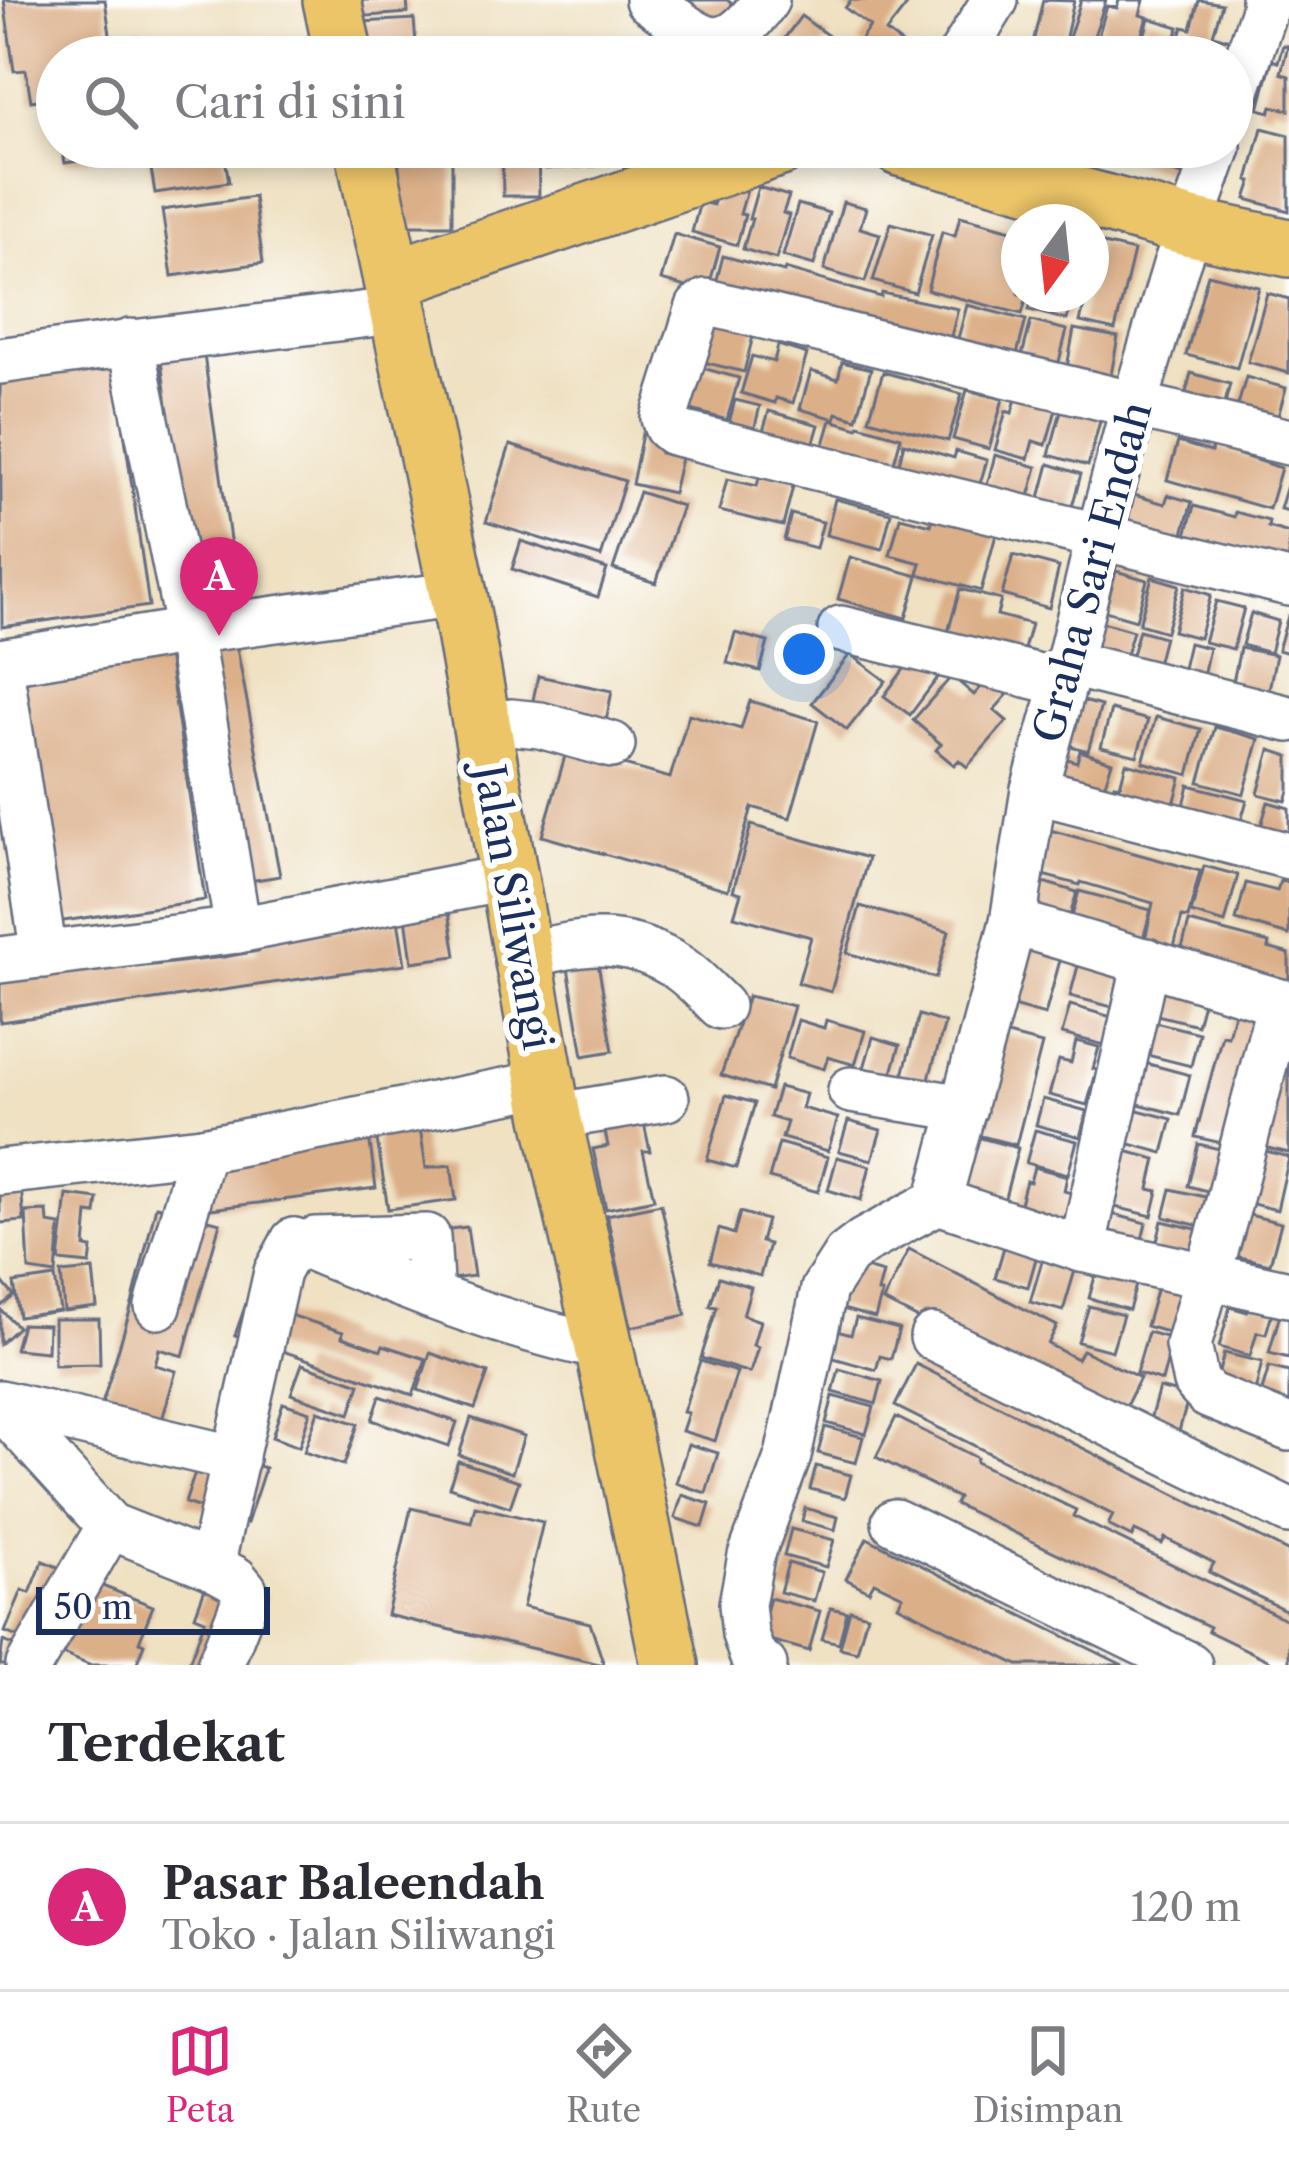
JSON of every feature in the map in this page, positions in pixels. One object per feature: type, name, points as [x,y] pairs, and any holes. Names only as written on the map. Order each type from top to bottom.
[{"type":"main road","points":[[332,0],[340,36]]},
{"type":"main road","name":"Jalan Siliwangi","points":[[369,168],[458,594],[549,1100],[670,1665]]},
{"type":"main road","points":[[396,295],[726,168]]},
{"type":"main road","points":[[977,168],[1289,248]]},
{"type":"street","points":[[648,0],[699,36]]},
{"type":"street","points":[[733,36],[746,28],[766,0]]},
{"type":"street","points":[[973,36],[995,0]]},
{"type":"street","points":[[1253,40],[1266,0],[1289,7]]},
{"type":"street","name":"Graha Sari Endah","points":[[938,1201],[1013,922],[1034,790],[1099,538],[1134,406],[1211,168]]},
{"type":"street","points":[[0,362],[220,334],[396,295]]},
{"type":"street","points":[[1289,442],[706,302],[699,307],[664,418],[673,432],[1289,583]]},
{"type":"street","points":[[130,342],[189,631],[238,930]]},
{"type":"street","points":[[458,594],[189,631],[0,664],[22,957],[238,930],[511,877]]},
{"type":"street","points":[[841,628],[1289,719]]},
{"type":"street","points":[[484,734],[511,722],[540,724],[612,746]]},
{"type":"street","points":[[1034,790],[1289,856]]},
{"type":"street","points":[[1013,922],[1284,1003],[1188,1345],[1196,1382],[1208,1395],[1289,1428]]},
{"type":"street","points":[[524,956],[578,944],[620,942],[674,964],[722,1006]]},
{"type":"street","points":[[1082,1249],[1146,961]]},
{"type":"street","points":[[851,1090],[964,1108]]},
{"type":"street","points":[[0,1172],[202,1150],[549,1100],[666,1098]]},
{"type":"street","points":[[158,1306],[202,1150]]},
{"type":"street","points":[[764,1665],[752,1655],[745,1634],[742,1604],[751,1556],[788,1456],[824,1289],[846,1255],[863,1242],[938,1201],[1082,1249],[1289,1294]]},
{"type":"street","points":[[211,1566],[277,1273],[294,1241],[546,1336],[604,1347]]},
{"type":"street","points":[[933,1337],[1289,1511]]},
{"type":"street","points":[[0,1404],[236,1459]]},
{"type":"street","points":[[0,1404],[110,1526],[236,1579],[244,1590],[244,1603],[220,1665]]},
{"type":"street","points":[[895,1522],[1140,1655],[1189,1665]]},
{"type":"street","points":[[0,1646],[27,1665],[110,1526]]},
{"type":"building","points":[[4,0],[105,0],[110,36],[36,36],[36,100],[31,101],[26,70],[14,71]]},
{"type":"building","points":[[353,0],[407,0],[408,13],[354,17]]},
{"type":"building","points":[[681,0],[727,0],[738,8],[722,30]]},
{"type":"building","points":[[851,0],[911,0],[886,32],[891,36],[863,36],[870,26],[845,8]]},
{"type":"building","points":[[1043,0],[1074,1],[1066,36],[1035,36]]},
{"type":"building","points":[[1081,0],[1106,0],[1094,36],[1069,36]]},
{"type":"building","points":[[1119,0],[1144,0],[1140,15],[1147,17],[1141,36],[1098,36],[1107,6],[1117,8]]},
{"type":"building","points":[[1199,0],[1222,4],[1216,36],[1180,36],[1183,27],[1191,29]]},
{"type":"building","points":[[801,16],[829,36],[786,36]]},
{"type":"building","points":[[1149,18],[1179,27],[1177,36],[1144,36]]},
{"type":"building","points":[[414,19],[415,36],[363,36],[362,22]]},
{"type":"building","points":[[1283,45],[1288,46],[1281,73],[1289,76],[1289,110],[1259,109],[1272,60],[1278,62]]},
{"type":"building","points":[[1262,128],[1289,135],[1289,211],[1246,199]]},
{"type":"building","points":[[151,168],[227,168],[229,182],[155,193]]},
{"type":"building","points":[[399,168],[452,168],[452,225],[399,225]]},
{"type":"building","points":[[502,168],[538,168],[539,196],[503,196]]},
{"type":"building","points":[[1158,168],[1188,168],[1186,176]]},
{"type":"building","points":[[720,182],[747,190],[737,245],[692,232],[700,202],[713,205]]},
{"type":"building","points":[[758,187],[789,196],[783,213],[789,215],[776,259],[743,249]]},
{"type":"building","points":[[254,197],[263,263],[172,276],[162,210]]},
{"type":"building","points":[[843,202],[866,208],[860,228],[880,234],[865,282],[824,270]]},
{"type":"building","points":[[798,204],[829,213],[814,265],[783,256]]},
{"type":"building","points":[[960,216],[1001,227],[1001,309],[927,290],[942,232],[955,236]]},
{"type":"building","points":[[891,223],[932,235],[915,293],[873,281]]},
{"type":"building","points":[[674,234],[720,247],[707,293],[661,280]]},
{"type":"building","points":[[1109,245],[1134,251],[1115,330],[1080,322],[1082,312],[1109,312]]},
{"type":"building","points":[[723,256],[881,297],[882,293],[958,309],[946,356],[713,295]]},
{"type":"building","points":[[1208,274],[1259,287],[1237,368],[1186,355]]},
{"type":"building","points":[[1267,293],[1289,299],[1289,373],[1248,362]]},
{"type":"building","points":[[967,305],[1026,320],[1012,373],[953,357]]},
{"type":"building","points":[[708,308],[757,320],[744,372],[695,360]]},
{"type":"building","points":[[1037,312],[1069,312],[1067,320]]},
{"type":"building","points":[[1031,321],[1067,330],[1054,381],[1018,371]]},
{"type":"building","points":[[1074,329],[1118,337],[1109,386],[1065,378]]},
{"type":"building","points":[[778,345],[807,354],[793,403],[741,393],[752,356],[774,362]]},
{"type":"building","points":[[203,348],[236,582],[192,587],[160,354]]},
{"type":"building","points":[[114,360],[149,606],[2,627],[0,376]]},
{"type":"building","points":[[842,362],[871,369],[857,419],[837,413],[835,419],[800,409],[811,371],[838,379]]},
{"type":"building","points":[[695,366],[739,378],[727,420],[684,408]]},
{"type":"building","points":[[883,372],[962,394],[948,441],[869,419]]},
{"type":"building","points":[[1191,373],[1230,384],[1220,422],[1181,411]]},
{"type":"building","points":[[1246,377],[1286,388],[1273,434],[1233,423]]},
{"type":"building","points":[[967,390],[1003,399],[989,449],[953,439]]},
{"type":"building","points":[[1017,395],[1057,406],[1046,445],[1033,441],[1028,459],[995,450],[1006,411],[1012,413]]},
{"type":"building","points":[[735,400],[760,406],[753,434],[728,427]]},
{"type":"building","points":[[1064,400],[1103,410],[1088,466],[1049,455]]},
{"type":"building","points":[[769,411],[819,425],[810,455],[760,441]]},
{"type":"building","points":[[831,420],[901,437],[892,470],[819,461]]},
{"type":"building","points":[[642,434],[663,439],[660,453],[681,458],[673,493],[632,484]]},
{"type":"building","points":[[1178,442],[1211,452],[1212,446],[1281,468],[1269,509],[1167,480]]},
{"type":"building","points":[[904,443],[954,458],[956,451],[987,460],[976,497],[896,475]]},
{"type":"building","points":[[510,445],[625,481],[601,557],[486,522]]},
{"type":"building","points":[[995,455],[1037,467],[1026,508],[984,496]]},
{"type":"building","points":[[1049,464],[1081,474],[1069,518],[1037,509]]},
{"type":"building","points":[[761,470],[795,478],[783,526],[719,511],[727,479],[757,486]]},
{"type":"building","points":[[1289,482],[1289,511],[1280,509]]},
{"type":"building","points":[[639,492],[682,506],[656,583],[613,569]]},
{"type":"building","points":[[1127,493],[1165,504],[1168,495],[1192,502],[1178,550],[1117,526]]},
{"type":"building","points":[[835,499],[891,513],[882,549],[826,535]]},
{"type":"building","points":[[1194,506],[1269,521],[1268,527],[1289,533],[1285,570],[1184,542]]},
{"type":"building","points":[[935,510],[998,527],[981,591],[918,574],[921,563],[890,555],[900,517],[931,525]]},
{"type":"building","points":[[791,514],[823,522],[816,548],[784,540]]},
{"type":"building","points":[[521,541],[607,569],[598,597],[512,569]]},
{"type":"building","points":[[1013,555],[1059,567],[1049,608],[1002,595]]},
{"type":"building","points":[[850,557],[918,576],[906,618],[838,599]]},
{"type":"building","points":[[1116,571],[1147,580],[1136,620],[1105,611]]},
{"type":"building","points":[[1152,577],[1179,585],[1166,632],[1139,624]]},
{"type":"building","points":[[1185,587],[1211,595],[1199,638],[1173,631]]},
{"type":"building","points":[[960,589],[1001,600],[997,615],[1031,624],[1023,653],[945,643]]},
{"type":"building","points":[[1216,601],[1244,608],[1233,649],[1204,642]]},
{"type":"building","points":[[1251,613],[1278,621],[1270,653],[1242,645]]},
{"type":"building","points":[[1289,616],[1289,653],[1278,650]]},
{"type":"building","points":[[1102,622],[1133,631],[1120,675],[1090,666]]},
{"type":"building","points":[[1139,630],[1164,637],[1155,672],[1129,665]]},
{"type":"building","points":[[735,633],[768,642],[760,671],[727,663]]},
{"type":"building","points":[[236,643],[280,876],[243,882],[200,650]]},
{"type":"building","points":[[1189,643],[1209,648],[1202,681],[1181,677]]},
{"type":"building","points":[[167,648],[205,900],[43,924],[5,672]]},
{"type":"building","points":[[1240,648],[1276,655],[1266,704],[1230,697]]},
{"type":"building","points":[[919,649],[945,668],[910,715],[884,696]]},
{"type":"building","points":[[850,654],[886,681],[847,730],[812,703]]},
{"type":"building","points":[[538,676],[612,691],[605,726],[531,710]]},
{"type":"building","points":[[952,676],[974,695],[989,678],[1008,694],[994,710],[1007,721],[967,767],[959,760],[954,765],[936,750],[941,744],[913,720]]},
{"type":"building","points":[[1073,698],[1101,706],[1088,751],[1060,743]]},
{"type":"building","points":[[750,701],[818,721],[790,818],[752,807],[728,890],[542,836],[567,749],[670,778],[689,714],[741,729]]},
{"type":"building","points":[[1111,710],[1148,720],[1137,756],[1101,747]]},
{"type":"building","points":[[1156,717],[1201,729],[1189,775],[1143,762]]},
{"type":"building","points":[[1215,727],[1259,739],[1244,794],[1199,782]]},
{"type":"building","points":[[1270,750],[1289,756],[1286,801],[1258,794]]},
{"type":"building","points":[[1080,751],[1112,762],[1099,802],[1051,787],[1061,757],[1077,762]]},
{"type":"building","points":[[1126,763],[1181,778],[1172,812],[1108,805]]},
{"type":"building","points":[[1189,785],[1247,800],[1237,835],[1179,825]]},
{"type":"building","points":[[1268,802],[1289,808],[1289,841],[1259,833]]},
{"type":"building","points":[[751,825],[868,858],[831,992],[798,983],[811,937],[734,916],[741,893],[733,891]]},
{"type":"building","points":[[1050,830],[1200,871],[1170,962],[1142,954],[1153,903],[1039,874]]},
{"type":"building","points":[[1204,866],[1238,875],[1225,923],[1191,913]]},
{"type":"building","points":[[1280,881],[1289,883],[1289,935],[1236,920],[1246,883],[1277,891]]},
{"type":"building","points":[[1043,882],[1077,892],[1066,930],[1033,920]]},
{"type":"building","points":[[1079,891],[1151,910],[1140,950],[1068,931]]},
{"type":"building","points":[[860,906],[949,931],[936,978],[847,953]]},
{"type":"building","points":[[449,911],[456,956],[412,962],[406,917]]},
{"type":"building","points":[[398,920],[405,964],[0,1022],[0,977],[134,955],[136,967],[224,957],[258,951],[256,940]]},
{"type":"building","points":[[1189,922],[1269,943],[1268,948],[1289,954],[1289,994],[1179,960]]},
{"type":"building","points":[[1017,941],[1062,953],[1045,1015],[998,1002]]},
{"type":"building","points":[[1082,951],[1124,962],[1112,1007],[1070,996]]},
{"type":"building","points":[[597,957],[613,1051],[583,1056],[567,962]]},
{"type":"building","points":[[1148,983],[1204,998],[1197,1025],[1141,1011]]},
{"type":"building","points":[[748,996],[794,1006],[770,1090],[721,1075]]},
{"type":"building","points":[[1070,1005],[1115,1018],[1108,1046],[1062,1034]]},
{"type":"building","points":[[1236,1005],[1272,1013],[1239,1147],[1195,1137],[1222,1035],[1228,1036]]},
{"type":"building","points":[[919,1015],[945,1023],[928,1082],[903,1075]]},
{"type":"building","points":[[798,1020],[824,1028],[826,1020],[865,1031],[855,1065],[828,1057],[824,1069],[787,1058]]},
{"type":"building","points":[[1147,1020],[1199,1033],[1191,1066],[1139,1053]]},
{"type":"building","points":[[1289,1026],[1289,1153],[1251,1144]]},
{"type":"building","points":[[996,1032],[1042,1044],[1016,1145],[969,1133]]},
{"type":"building","points":[[873,1037],[900,1045],[891,1076],[864,1068]]},
{"type":"building","points":[[1076,1041],[1099,1047],[1087,1105],[1049,1095],[1059,1060],[1071,1063]]},
{"type":"building","points":[[1141,1062],[1190,1075],[1180,1115],[1131,1102]]},
{"type":"building","points":[[779,1087],[806,1094],[802,1108],[838,1118],[828,1151],[782,1138],[787,1122],[770,1117]]},
{"type":"building","points":[[726,1095],[755,1103],[736,1168],[707,1160]]},
{"type":"building","points":[[1043,1099],[1087,1111],[1080,1137],[1036,1125]]},
{"type":"building","points":[[1134,1109],[1172,1119],[1163,1153],[1126,1143]]},
{"type":"building","points":[[642,1114],[650,1151],[643,1151],[654,1199],[606,1209],[593,1149],[608,1146],[603,1122]]},
{"type":"building","points":[[419,1121],[426,1168],[451,1165],[456,1200],[388,1209],[375,1127]]},
{"type":"building","points":[[848,1121],[881,1130],[872,1160],[839,1151]]},
{"type":"building","points":[[1035,1130],[1077,1141],[1068,1174],[1026,1163]]},
{"type":"building","points":[[966,1134],[1018,1148],[1001,1213],[950,1200]]},
{"type":"building","points":[[369,1136],[376,1188],[195,1211],[189,1163]]},
{"type":"building","points":[[779,1143],[828,1157],[818,1192],[769,1178]]},
{"type":"building","points":[[1198,1144],[1237,1153],[1226,1196],[1188,1186]]},
{"type":"building","points":[[1250,1147],[1289,1157],[1277,1210],[1232,1199]]},
{"type":"building","points":[[1118,1149],[1156,1159],[1149,1189],[1158,1191],[1152,1216],[1111,1206]]},
{"type":"building","points":[[837,1157],[870,1166],[861,1200],[828,1190]]},
{"type":"building","points":[[1034,1167],[1067,1176],[1064,1191],[1071,1193],[1062,1230],[1016,1218]]},
{"type":"building","points":[[21,1186],[24,1221],[0,1223],[0,1188]]},
{"type":"building","points":[[1171,1189],[1218,1200],[1211,1229],[1164,1217]]},
{"type":"building","points":[[67,1195],[98,1199],[96,1214],[88,1213],[85,1247],[92,1248],[90,1264],[59,1261]]},
{"type":"building","points":[[661,1204],[686,1315],[631,1327],[607,1215]]},
{"type":"building","points":[[156,1206],[220,1223],[183,1356],[159,1349],[155,1365],[176,1371],[160,1427],[100,1411]]},
{"type":"building","points":[[47,1211],[48,1223],[60,1225],[56,1274],[29,1270],[26,1212]]},
{"type":"building","points":[[740,1212],[767,1220],[761,1242],[769,1244],[760,1276],[710,1262],[719,1229],[734,1234]]},
{"type":"building","points":[[1238,1212],[1281,1223],[1270,1264],[1227,1254]]},
{"type":"building","points":[[1112,1214],[1146,1223],[1140,1248],[1105,1239]]},
{"type":"building","points":[[1162,1221],[1209,1232],[1199,1272],[1152,1260]]},
{"type":"building","points":[[467,1227],[474,1276],[407,1285],[401,1235]]},
{"type":"building","points":[[1004,1247],[1037,1255],[1028,1287],[995,1278]]},
{"type":"building","points":[[909,1249],[1057,1326],[1048,1344],[1077,1359],[1082,1350],[1140,1378],[1119,1420],[883,1301]]},
{"type":"building","points":[[1043,1258],[1076,1267],[1063,1311],[1030,1302]]},
{"type":"building","points":[[854,1265],[883,1273],[875,1318],[832,1306]]},
{"type":"building","points":[[1098,1266],[1138,1278],[1129,1310],[1089,1298]]},
{"type":"building","points":[[93,1270],[97,1307],[64,1311],[61,1273]]},
{"type":"building","points":[[55,1277],[60,1311],[19,1317],[14,1283]]},
{"type":"building","points":[[719,1277],[751,1287],[743,1315],[760,1321],[750,1373],[701,1358],[717,1307],[710,1306]]},
{"type":"building","points":[[0,1279],[14,1296],[0,1307]]},
{"type":"building","points":[[1157,1287],[1190,1296],[1182,1336],[1146,1326]]},
{"type":"building","points":[[247,1301],[343,1332],[342,1337],[381,1350],[383,1345],[426,1359],[413,1395],[235,1335]]},
{"type":"building","points":[[1250,1302],[1273,1309],[1266,1334],[1257,1332],[1250,1356],[1219,1347],[1230,1307],[1247,1312]]},
{"type":"building","points":[[1089,1306],[1123,1315],[1112,1351],[1078,1342]]},
{"type":"building","points":[[1282,1307],[1289,1309],[1289,1358],[1269,1353]]},
{"type":"building","points":[[0,1309],[18,1327],[0,1344]]},
{"type":"building","points":[[856,1318],[899,1329],[891,1359],[880,1356],[876,1370],[823,1355],[830,1329],[851,1335]]},
{"type":"building","points":[[54,1319],[99,1319],[100,1364],[54,1365]]},
{"type":"building","points":[[22,1324],[48,1325],[47,1352],[15,1349]]},
{"type":"building","points":[[1148,1332],[1173,1339],[1162,1381],[1136,1373]]},
{"type":"building","points":[[430,1353],[488,1373],[475,1409],[418,1390]]},
{"type":"building","points":[[1224,1353],[1262,1362],[1255,1392],[1216,1383]]},
{"type":"building","points":[[700,1361],[737,1372],[715,1441],[682,1431],[688,1413],[683,1412]]},
{"type":"building","points":[[302,1364],[360,1384],[350,1414],[291,1394]]},
{"type":"building","points":[[916,1364],[1289,1552],[1289,1607],[1285,1610],[1209,1572],[1214,1563],[1165,1538],[1162,1544],[1108,1525],[1113,1515],[895,1406]]},
{"type":"building","points":[[1269,1367],[1289,1372],[1289,1413],[1258,1404]]},
{"type":"building","points":[[839,1369],[882,1381],[876,1404],[833,1392]]},
{"type":"building","points":[[1159,1388],[1189,1396],[1176,1442],[1146,1434]]},
{"type":"building","points":[[380,1396],[457,1422],[449,1446],[372,1420]]},
{"type":"building","points":[[833,1396],[874,1407],[866,1434],[826,1423]]},
{"type":"building","points":[[283,1403],[310,1412],[299,1447],[272,1437]]},
{"type":"building","points":[[318,1411],[358,1424],[344,1465],[304,1452]]},
{"type":"building","points":[[896,1417],[1076,1510],[1073,1516],[1289,1621],[1289,1665],[1278,1665],[1208,1631],[1210,1627],[955,1504],[958,1498],[876,1457]]},
{"type":"building","points":[[471,1418],[524,1436],[512,1473],[459,1455]]},
{"type":"building","points":[[825,1427],[863,1437],[856,1463],[818,1453]]},
{"type":"building","points":[[688,1444],[718,1453],[706,1493],[676,1483]]},
{"type":"building","points":[[203,1448],[265,1468],[247,1523],[185,1503]]},
{"type":"building","points":[[458,1461],[519,1481],[510,1507],[449,1487]]},
{"type":"building","points":[[816,1466],[851,1475],[845,1498],[810,1489]]},
{"type":"building","points":[[682,1495],[710,1504],[703,1527],[675,1518]]},
{"type":"building","points":[[475,1506],[543,1522],[523,1607],[590,1623],[604,1665],[387,1615],[411,1508],[471,1522]]},
{"type":"building","points":[[805,1508],[838,1517],[835,1530],[802,1521]]},
{"type":"building","points":[[791,1529],[834,1540],[826,1567],[784,1556]]},
{"type":"building","points":[[867,1538],[1123,1665],[1018,1665],[898,1605],[903,1596],[874,1582],[869,1591],[846,1579]]},
{"type":"building","points":[[43,1561],[75,1574],[45,1648],[5,1632],[22,1590],[30,1593]]},
{"type":"building","points":[[788,1563],[822,1572],[814,1601],[780,1592]]},
{"type":"building","points":[[210,1575],[266,1596],[241,1665],[188,1665],[205,1620],[195,1616]]},
{"type":"building","points":[[82,1578],[153,1606],[136,1665],[89,1665],[53,1650]]},
{"type":"building","points":[[770,1598],[820,1611],[809,1651],[759,1637]]},
{"type":"building","points":[[831,1608],[847,1612],[839,1643],[822,1639]]},
{"type":"building","points":[[850,1610],[867,1615],[857,1652],[840,1648]]},
{"type":"building","points":[[3,1641],[48,1659],[46,1665],[0,1665]]},
{"type":"place","name":"Pasar Baleendah","points":[[219,636]]}]
